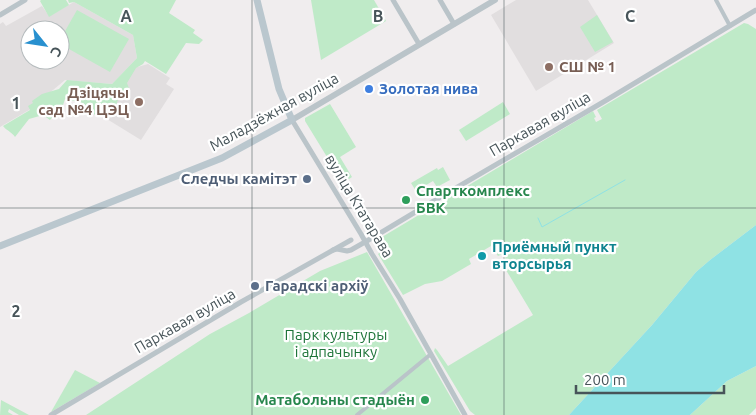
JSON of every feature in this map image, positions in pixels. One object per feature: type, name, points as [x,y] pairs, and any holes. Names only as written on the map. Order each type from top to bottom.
[{"type":"main road","name":"вуліца Ктатарава","points":[[258,0],[279,90],[292,120]]},
{"type":"main road","name":"Маладзёжная вуліца","points":[[0,246],[222,158],[292,120]]},
{"type":"street","points":[[0,15],[24,0]]},
{"type":"street","points":[[393,0],[419,44]]},
{"type":"street","points":[[440,0],[454,24]]},
{"type":"street","name":"Маладзёжная вуліца","points":[[292,120],[495,0]]},
{"type":"street","points":[[716,0],[730,26]]},
{"type":"street","name":"Паркавая вуліца","points":[[333,250],[347,251],[365,242],[756,10]]},
{"type":"street","name":"вуліца Ктатарава","points":[[292,120],[400,298],[465,415]]},
{"type":"street","name":"Паркавая вуліца","points":[[51,415],[241,302],[351,240]]},
{"type":"street","points":[[357,415],[431,354]]},
{"type":"shaded area","name":"СШ № 1","points":[[516,0],[588,0],[614,43],[536,91],[491,15]]},
{"type":"shaded area","points":[[74,2],[133,35],[137,58],[112,84],[65,80],[29,110],[0,127],[0,24],[3,22],[6,26],[42,6],[49,16]]},
{"type":"shaded area","name":"Дзіцячы сад №4 ЦЭЦ","points":[[148,64],[170,78],[166,84],[174,89],[141,140],[102,116],[134,68]]},
{"type":"green space","points":[[41,0],[66,0],[69,5],[49,17]]},
{"type":"green space","points":[[68,0],[176,0],[169,13],[195,30],[193,33],[203,40],[199,44],[186,43],[166,74],[145,61],[136,68],[127,83],[130,91],[124,94],[121,92],[116,105],[96,116],[83,103],[65,99],[61,111],[50,120],[43,115],[29,119],[15,137],[3,126],[30,110],[28,106],[42,94],[59,89],[67,80],[112,84],[137,58],[133,35],[74,2],[69,3]]},
{"type":"green space","points":[[311,0],[374,0],[386,21],[321,60]]},
{"type":"green space","points":[[77,10],[129,39],[110,72],[70,50],[70,22]]},
{"type":"green space","points":[[597,15],[613,42],[595,52],[580,27]]},
{"type":"green space","points":[[744,23],[756,29],[756,225],[696,272],[652,325],[569,415],[475,415],[470,411],[434,351],[435,348],[448,366],[533,315],[500,260],[506,260],[503,254],[498,256],[491,246],[469,259],[471,264],[442,281],[425,284],[403,295],[378,254],[383,250],[377,240],[593,111],[596,122],[602,119],[597,110]]},
{"type":"green space","points":[[503,102],[510,114],[466,141],[459,130]]},
{"type":"green space","points":[[330,104],[356,147],[340,157],[352,177],[343,183],[305,121],[305,118]]},
{"type":"green space","points":[[443,167],[450,180],[437,187],[433,181],[416,191],[411,183],[437,168],[438,170]]},
{"type":"green space","name":"Парк культуры і адпачынку","points":[[367,252],[461,415],[86,415],[210,334],[320,271]]},
{"type":"green space","points":[[756,366],[756,408],[749,415],[690,415],[727,381]]},
{"type":"green space","points":[[75,370],[100,383],[51,412]]},
{"type":"green space","points":[[1,400],[29,415],[19,415],[9,409],[8,412],[13,415],[0,415]]},
{"type":"water","points":[[756,225],[756,366],[727,381],[690,415],[569,415],[652,325],[696,272]]},
{"type":"waterway","points":[[538,218],[542,227],[625,180]]},
{"type":"place","name":"СШ № 1","points":[[549,67]]},
{"type":"place","name":"Золотая нива","points":[[369,89]]},
{"type":"place","name":"Дзіцячы сад №4 ЦЭЦ","points":[[139,102]]},
{"type":"place","name":"Следчы камітэт","points":[[307,179]]},
{"type":"place","name":"Спарткомплекс БВК","points":[[406,200]]},
{"type":"place","name":"Приёмный пункт вторсырья","points":[[482,256]]},
{"type":"place","name":"Гарадскі архіў","points":[[255,286]]},
{"type":"place","name":"Матабольны стадыён","points":[[425,400]]}]
